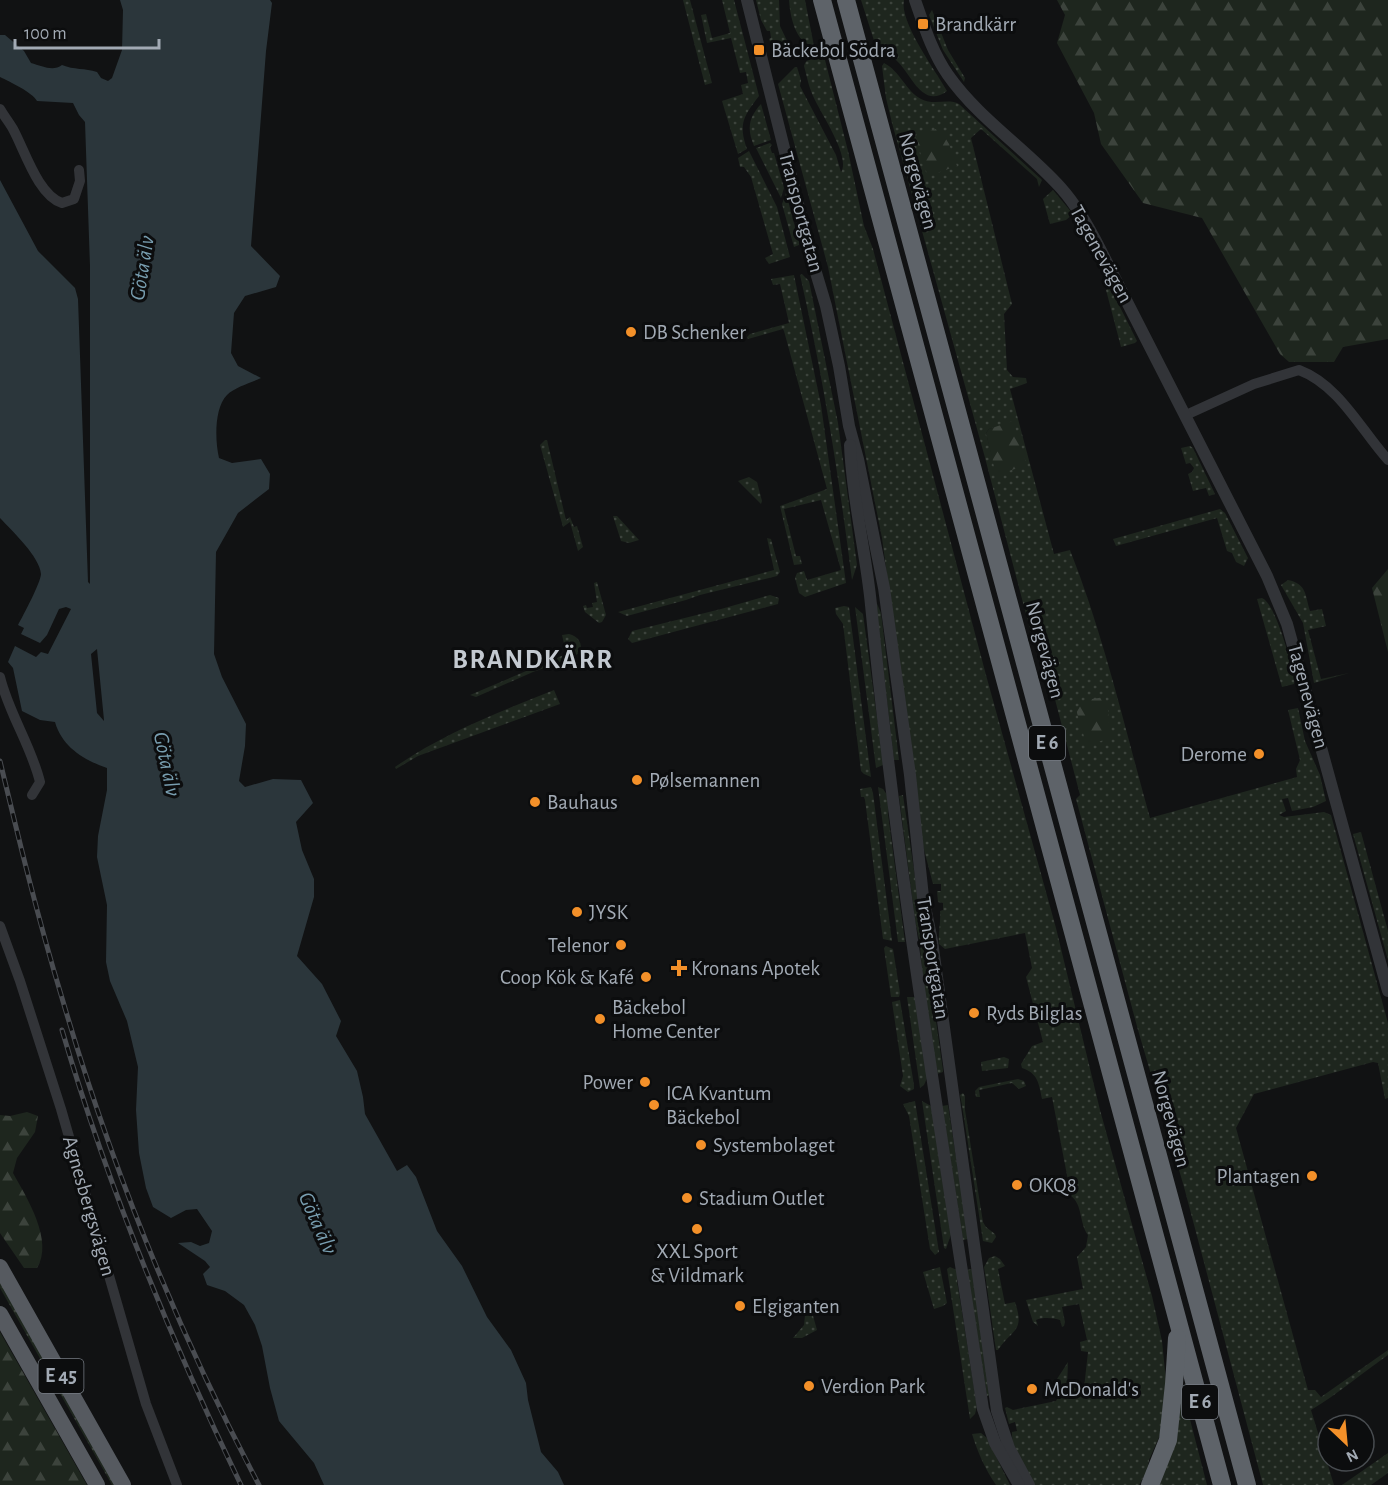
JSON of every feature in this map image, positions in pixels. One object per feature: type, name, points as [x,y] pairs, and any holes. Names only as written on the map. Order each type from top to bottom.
[{"type":"highway","name":"E 6","points":[[822,0],[1222,1485]]},
{"type":"highway","name":"Norgevägen","points":[[846,0],[1247,1485]]},
{"type":"highway","name":"E 45","points":[[0,1267],[123,1485]]},
{"type":"highway","name":"E 45","points":[[0,1314],[97,1485]]},
{"type":"highway","points":[[1150,1485],[1168,1440],[1178,1320]]},
{"type":"street","name":"Transportgatan","points":[[747,0],[826,306],[884,588],[910,775],[923,897],[935,964],[997,1411],[1009,1448],[1029,1485]]},
{"type":"street","name":"Tagenevägen","points":[[915,0],[931,43],[942,65],[959,90],[989,121],[1054,180],[1078,209],[1096,240],[1267,576],[1287,624],[1388,991]]},
{"type":"street","points":[[0,109],[13,129],[38,180],[51,197],[62,203],[74,199],[80,181],[79,170]]},
{"type":"street","points":[[1185,416],[1254,384],[1299,370],[1318,380],[1340,400],[1388,460]]},
{"type":"street","name":"Transportgatan","points":[[849,426],[850,461],[869,590],[878,681],[904,881],[983,1409],[995,1443],[1018,1485]]},
{"type":"street","points":[[0,677],[5,698],[35,762],[40,782],[32,795]]},
{"type":"street","name":"Agnesbergsvägen","points":[[0,926],[62,1108],[146,1404],[177,1485]]},
{"type":"green space","points":[[683,0],[690,0],[712,83],[705,85]]},
{"type":"green space","points":[[722,0],[734,0],[759,96],[744,120],[743,133],[747,149],[738,154],[722,101],[743,94],[741,85],[748,83],[746,72],[740,73],[731,38],[707,43],[701,15],[706,14],[712,38],[730,33]]},
{"type":"green space","points":[[756,0],[779,0],[780,26],[790,47],[779,51],[773,50],[769,39],[771,38],[770,31],[767,31],[761,20]]},
{"type":"green space","points":[[789,0],[805,0],[814,46],[802,40],[798,35],[792,21]]},
{"type":"green space","points":[[861,0],[904,0],[907,21],[919,46],[947,91],[938,96],[924,93],[896,60],[878,53]]},
{"type":"green space","points":[[1057,0],[1388,0],[1388,339],[1343,347],[1334,362],[1289,362],[1280,354],[1202,218],[1143,203],[1101,144],[1094,113],[1057,43],[1065,15]]},
{"type":"green space","points":[[932,10],[948,50],[965,78],[964,82],[943,50],[929,15]]},
{"type":"green space","points":[[824,56],[864,226],[873,249],[1056,928],[1100,1110],[1152,1296],[1162,1341],[1166,1381],[1160,1435],[1149,1460],[1147,1471],[1139,1485],[1034,1485],[1016,1453],[1012,1439],[1012,1432],[1017,1431],[1015,1422],[1009,1424],[1005,1408],[1013,1410],[1056,1401],[1058,1397],[1057,1379],[1068,1362],[1067,1388],[1084,1388],[1088,1352],[1081,1351],[1080,1342],[1087,1340],[1079,1304],[1062,1307],[1064,1326],[1062,1327],[1060,1320],[1042,1318],[1036,1320],[1038,1326],[1033,1322],[1026,1300],[1083,1289],[1077,1257],[1086,1247],[1088,1235],[1077,1204],[1071,1196],[1052,1097],[1042,1099],[1035,1076],[1022,1068],[1021,1064],[1032,1046],[1043,1042],[1026,977],[1032,968],[1025,933],[945,949],[939,944],[940,911],[943,910],[943,903],[938,902],[937,891],[941,891],[941,884],[933,884],[923,846],[882,538],[828,267],[778,84],[797,67],[801,80],[800,86],[836,155],[841,172],[843,165],[839,146],[812,94],[804,66],[809,59]]},
{"type":"green space","points":[[884,63],[921,99],[959,104],[1042,180],[1039,187],[1037,179],[981,129],[971,138],[1012,304],[1004,314],[1007,370],[1013,377],[1026,378],[1027,383],[1010,389],[1054,554],[1070,550],[1082,583],[1104,649],[1150,818],[1297,777],[1296,769],[1300,760],[1288,710],[1298,708],[1305,741],[1320,775],[1326,801],[1313,807],[1292,811],[1288,798],[1282,799],[1286,811],[1279,815],[1284,817],[1324,812],[1331,815],[1388,1023],[1388,1098],[1385,1099],[1378,1063],[1373,1062],[1254,1094],[1236,1128],[1308,1390],[1315,1390],[1321,1397],[1388,1350],[1388,1355],[1311,1410],[1316,1426],[1316,1473],[1330,1473],[1334,1485],[1263,1485],[1184,1187],[1138,1030],[1076,799],[1080,795],[1046,665],[1042,653],[1033,641],[886,98],[882,66]],"holes":[[[1001,426],[997,475],[986,433],[989,429]]]},
{"type":"green space","points":[[761,104],[771,140],[754,146],[750,124],[753,114]]},
{"type":"green space","points":[[939,128],[949,144],[957,166],[931,175],[927,174],[915,136]]},
{"type":"green space","points":[[770,143],[784,188],[781,198],[756,148]]},
{"type":"green space","points":[[749,151],[777,207],[790,257],[769,264],[765,258],[773,254],[751,177],[744,167],[740,167],[738,158]]},
{"type":"green space","points":[[1053,190],[1073,214],[1066,220],[1050,224],[1043,199]]},
{"type":"green space","points":[[786,193],[799,242],[799,245],[794,247],[782,204]]},
{"type":"green space","points":[[802,274],[809,281],[838,423],[857,565],[852,580],[830,427],[800,275]]},
{"type":"green space","points":[[794,275],[821,405],[846,583],[805,597],[799,593],[795,578],[797,573],[804,571],[807,580],[841,570],[821,500],[784,509],[796,556],[800,556],[802,564],[794,565],[780,506],[827,489],[783,329],[748,339],[747,337],[750,334],[789,323],[780,284],[773,285],[771,279]]},
{"type":"green space","points":[[1110,287],[1137,341],[1135,343],[1121,347],[1106,290]]},
{"type":"green space","points":[[1013,421],[1027,465],[996,475],[986,433],[989,429]]},
{"type":"green space","points":[[547,440],[566,520],[570,517],[574,527],[577,526],[583,547],[578,551],[570,522],[563,527],[540,445]]},
{"type":"green space","points":[[1190,446],[1215,494],[1209,496],[1206,488],[1193,491],[1188,474],[1194,468],[1190,463],[1186,464],[1181,448]]},
{"type":"green space","points":[[749,477],[757,482],[761,504],[738,481]]},
{"type":"green space","points":[[1220,509],[1225,513],[1248,558],[1244,566],[1236,562],[1232,553],[1227,551],[1217,518],[1116,546],[1113,539]]},
{"type":"green space","points":[[613,516],[617,516],[639,540],[629,543],[621,541]]},
{"type":"green space","points":[[767,538],[771,539],[780,572],[777,576],[627,616],[618,612],[774,570]]},
{"type":"green space","points":[[1388,569],[1388,652],[1372,588]]},
{"type":"green space","points":[[1288,580],[1302,587],[1310,611],[1322,609],[1326,626],[1308,630],[1321,679],[1349,673],[1314,683],[1303,623],[1281,585]]},
{"type":"green space","points":[[597,582],[606,615],[599,623],[585,612],[583,606],[593,607],[592,603],[597,602],[594,583]]},
{"type":"green space","points":[[770,595],[779,598],[778,604],[632,643],[628,639],[632,631]]},
{"type":"green space","points":[[1262,598],[1272,611],[1282,634],[1295,677],[1294,684],[1282,687],[1257,599]]},
{"type":"green space","points":[[875,599],[881,613],[899,760],[894,760]]},
{"type":"green space","points":[[849,607],[871,777],[861,771],[843,624],[835,608]]},
{"type":"green space","points":[[855,607],[863,614],[883,762],[883,765],[876,768]]},
{"type":"green space","points":[[569,634],[577,638],[580,643],[580,652],[575,656],[571,646],[565,648],[562,635]]},
{"type":"green space","points":[[566,654],[567,660],[476,697],[470,695]]},
{"type":"green space","points":[[554,690],[560,704],[418,756],[396,769],[395,767],[452,733]]},
{"type":"green space","points":[[1105,697],[1110,738],[1095,743],[1086,743],[1077,707],[1092,699]]},
{"type":"green space","points":[[871,787],[892,941],[883,939],[865,800],[861,797],[860,789]]},
{"type":"green space","points":[[878,787],[883,789],[890,799],[888,814],[905,942],[898,942]]},
{"type":"green space","points":[[903,795],[921,918],[928,938],[919,939],[915,920],[899,796]]},
{"type":"green space","points":[[1361,832],[1388,931],[1388,960],[1353,834]]},
{"type":"green space","points":[[929,945],[928,965],[943,1070],[937,1074],[923,986],[920,946]]},
{"type":"green space","points":[[886,946],[893,949],[899,997],[891,997],[884,948]]},
{"type":"green space","points":[[907,997],[915,997],[927,1078],[920,1088]]},
{"type":"green space","points":[[900,1000],[914,1085],[914,1089],[908,1092],[900,1086],[903,1076],[892,1002]]},
{"type":"green space","points":[[1004,1057],[1009,1059],[1008,1068],[982,1071],[981,1062]]},
{"type":"green space","points":[[1018,1079],[1024,1081],[1026,1086],[1019,1089],[1012,1083],[979,1090],[980,1097],[976,1097],[975,1091],[979,1087]]},
{"type":"green space","points":[[963,1093],[983,1222],[996,1237],[992,1243],[983,1241],[960,1095]]},
{"type":"green space","points":[[915,1101],[939,1252],[935,1255],[930,1249],[909,1116],[903,1104]]},
{"type":"green space","points":[[922,1101],[931,1106],[934,1119],[951,1234],[946,1249],[944,1248]]},
{"type":"green space","points":[[948,1105],[968,1235],[968,1239],[963,1240],[942,1106]]},
{"type":"green space","points":[[27,1112],[38,1116],[35,1132],[17,1158],[13,1173],[31,1207],[41,1233],[41,1257],[37,1268],[24,1268],[0,1233],[0,1115],[10,1116]]},
{"type":"green space","points":[[995,1256],[1005,1266],[998,1269],[1005,1304],[1015,1302],[1019,1319],[1016,1329],[998,1350],[996,1350],[984,1267],[989,1258]]},
{"type":"green space","points":[[940,1267],[947,1303],[934,1309],[923,1272]]},
{"type":"green space","points":[[950,1267],[957,1270],[959,1276],[957,1281],[977,1406],[975,1414],[970,1419],[947,1269]]},
{"type":"green space","points":[[972,1269],[992,1394],[987,1396],[967,1270]]},
{"type":"green space","points":[[0,1282],[115,1485],[112,1485],[0,1288]]},
{"type":"green space","points":[[810,1305],[817,1330],[802,1338],[793,1338],[804,1325],[806,1306]]},
{"type":"green space","points":[[0,1332],[87,1485],[0,1485]]},
{"type":"green space","points":[[1179,1377],[1207,1485],[1157,1485],[1177,1430],[1181,1403]]},
{"type":"green space","points":[[981,1433],[987,1438],[1010,1485],[996,1485],[988,1473],[972,1434]]},
{"type":"green space","points":[[1388,1453],[1388,1473],[1371,1485],[1342,1485],[1359,1473],[1376,1473],[1376,1461]]},
{"type":"water","name":"Göta älv","points":[[120,0],[270,0],[272,3],[266,51],[251,246],[280,276],[276,287],[245,296],[234,313],[231,353],[238,366],[261,378],[227,395],[220,408],[217,425],[219,458],[232,463],[261,459],[270,474],[269,489],[238,513],[216,552],[214,654],[222,677],[246,724],[239,781],[245,787],[273,779],[301,780],[313,803],[296,822],[302,850],[314,879],[314,897],[297,956],[322,984],[341,1021],[336,1036],[357,1071],[365,1114],[397,1171],[407,1165],[416,1177],[437,1231],[462,1266],[487,1317],[511,1350],[526,1383],[541,1452],[558,1472],[564,1485],[324,1485],[314,1463],[279,1421],[262,1346],[255,1325],[244,1305],[225,1291],[207,1285],[203,1274],[210,1267],[178,1243],[191,1242],[200,1246],[209,1243],[212,1231],[197,1209],[186,1210],[171,1218],[153,1207],[146,1188],[139,1153],[136,1110],[138,1067],[127,1021],[110,981],[106,962],[107,905],[97,857],[98,836],[107,790],[107,768],[82,757],[68,745],[58,731],[55,722],[40,720],[22,711],[13,668],[8,662],[15,646],[36,657],[41,652],[48,654],[71,609],[66,607],[59,609],[47,635],[40,643],[21,634],[24,628],[18,625],[41,574],[31,552],[0,518],[0,180],[38,251],[75,288],[78,299],[88,582],[90,584],[90,266],[85,122],[73,103],[37,101],[26,91],[0,77],[0,35],[5,35],[24,51],[31,63],[47,68],[62,65],[93,71],[108,81],[112,78],[122,50],[123,10]],"holes":[[[97,649],[104,721],[97,713],[91,654]]]},
{"type":"railway","points":[[0,761],[62,998],[124,1185],[174,1307],[259,1485]]},
{"type":"railway","points":[[62,1030],[99,1147],[142,1261],[165,1318],[241,1485]]},
{"type":"place","name":"Brandkärr","points":[[923,24]]},
{"type":"place","name":"Bäckebol Södra","points":[[759,50]]},
{"type":"place","name":"DB Schenker","points":[[631,332]]},
{"type":"place","name":"Derome","points":[[1259,754]]},
{"type":"place","name":"Pølsemannen","points":[[637,780]]},
{"type":"place","name":"Bauhaus","points":[[535,802]]},
{"type":"place","name":"JYSK","points":[[577,912]]},
{"type":"place","name":"Telenor","points":[[621,945]]},
{"type":"place","name":"Kronans Apotek","points":[[679,968]]},
{"type":"place","name":"Coop Kök & Kafé","points":[[646,977]]},
{"type":"place","name":"Ryds Bilglas","points":[[974,1013]]},
{"type":"place","name":"Bäckebol Home Center","points":[[600,1019]]},
{"type":"place","name":"Power","points":[[645,1082]]},
{"type":"place","name":"ICA Kvantum Bäckebol","points":[[654,1105]]},
{"type":"place","name":"Systembolaget","points":[[701,1145]]},
{"type":"place","name":"Plantagen","points":[[1312,1176]]},
{"type":"place","name":"OKQ8","points":[[1017,1185]]},
{"type":"place","name":"Stadium Outlet","points":[[687,1198]]},
{"type":"place","name":"XXL Sport & Vildmark","points":[[697,1229]]},
{"type":"place","name":"Elgiganten","points":[[740,1306]]},
{"type":"place","name":"Verdion Park","points":[[809,1386]]},
{"type":"place","name":"McDonald's","points":[[1032,1389]]},
{"type":"district","name":"BRANDKÄRR","points":[[533,659]]}]
